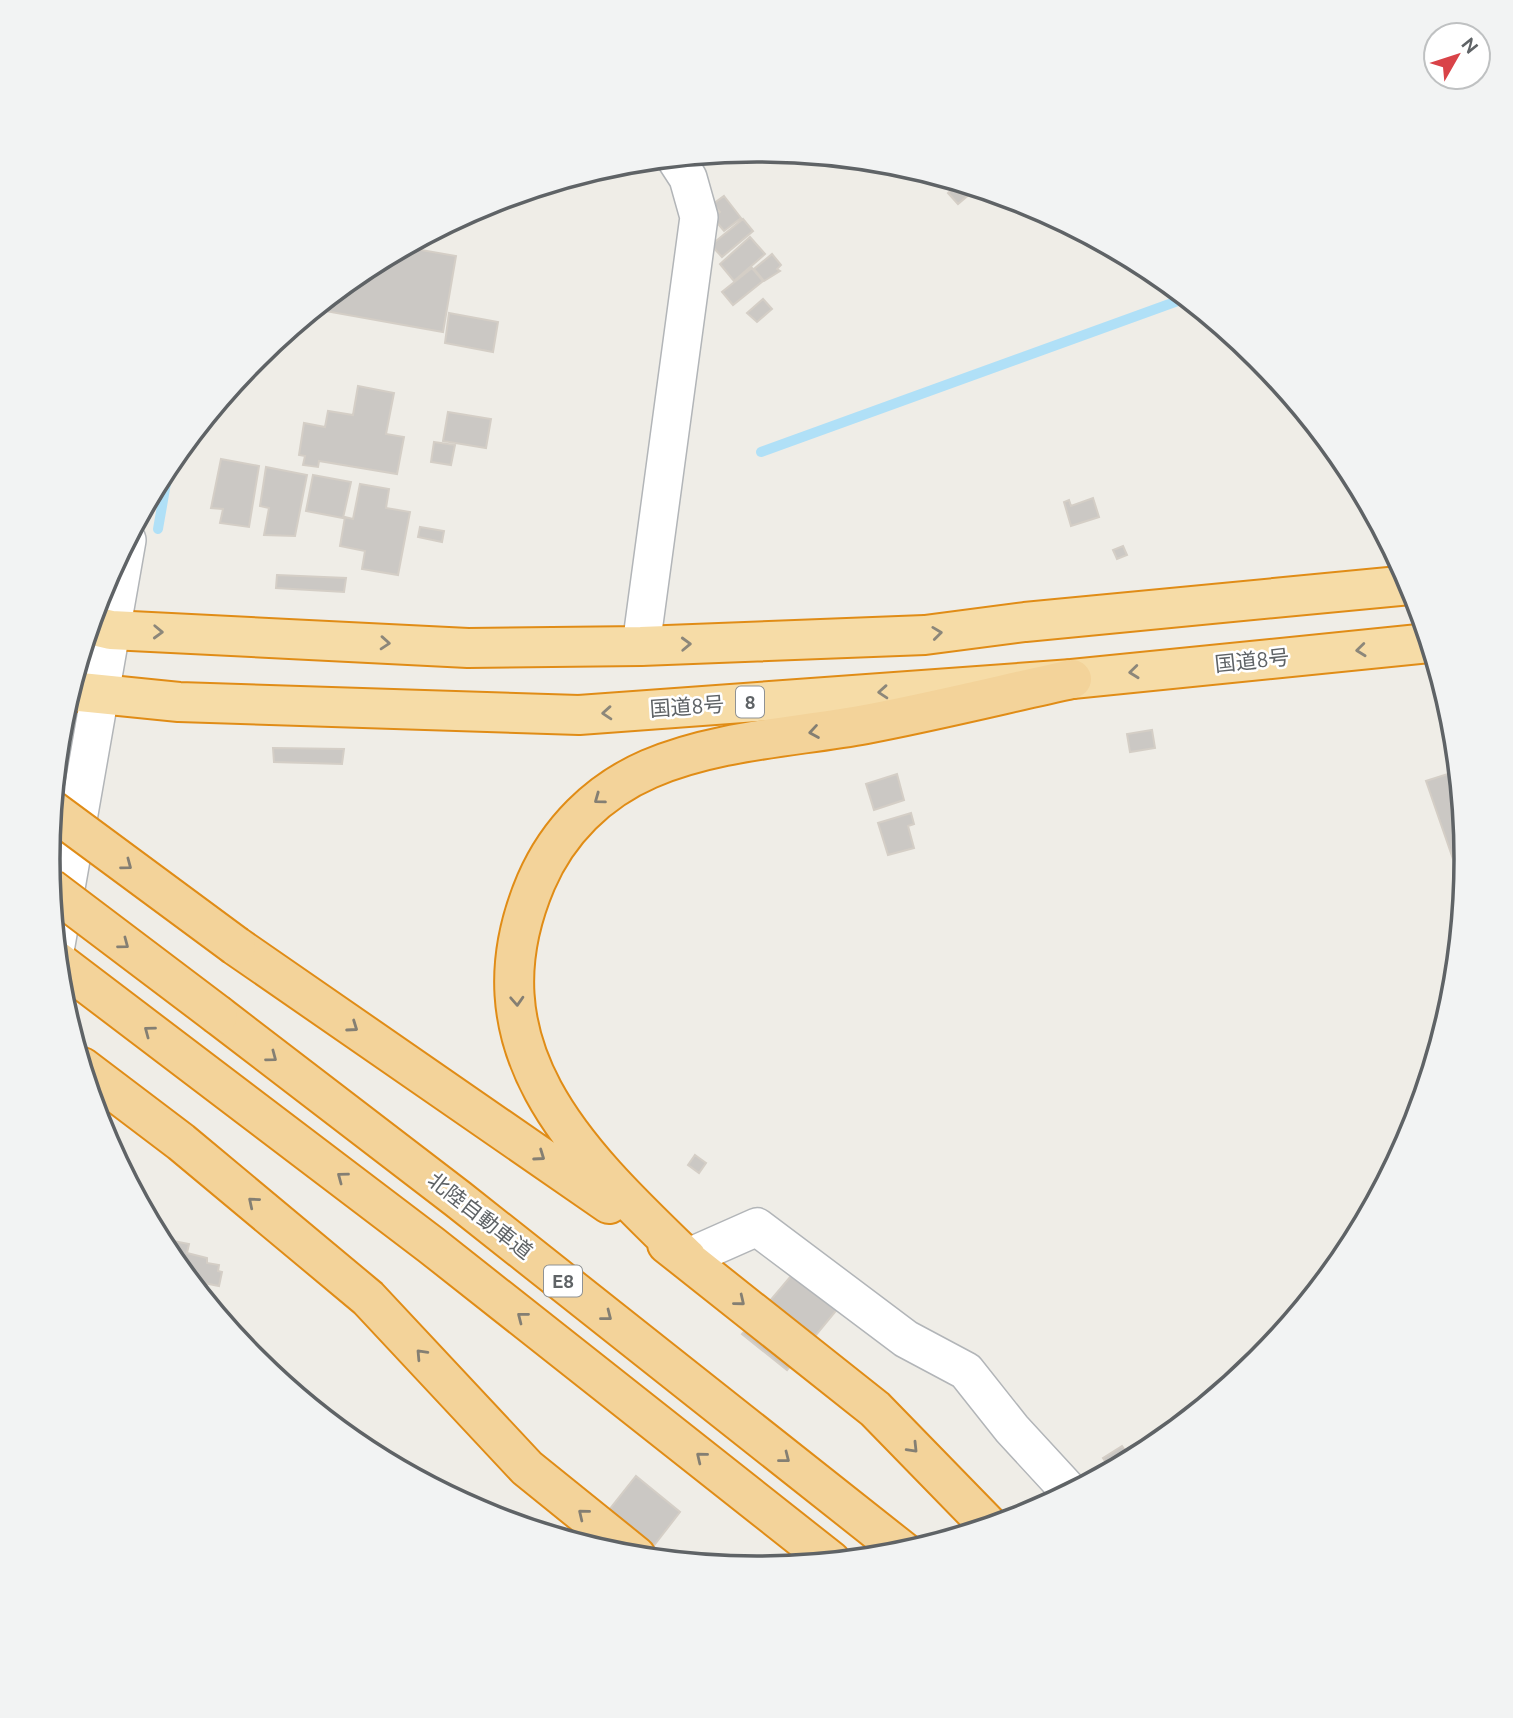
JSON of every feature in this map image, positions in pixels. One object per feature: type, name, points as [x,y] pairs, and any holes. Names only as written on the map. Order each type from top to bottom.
[{"type":"highway","points":[[101,627],[468,648],[642,646],[925,635],[1025,622],[1397,586]]},
{"type":"highway","name":"国道8号","points":[[86,693],[179,702],[579,715],[1072,679],[1420,644]]},
{"type":"highway","points":[[687,1258],[586,1156],[553,1110],[534,1074],[522,1040],[516,1006],[516,962],[523,914],[543,866],[570,827],[594,800],[649,769],[751,743],[866,724],[1072,679]]},
{"type":"highway","points":[[61,817],[236,946],[687,1258],[875,1409],[982,1519]]},
{"type":"highway","name":"北陸自動車道","points":[[61,896],[458,1199],[892,1543]]},
{"type":"highway","name":"E8","points":[[68,970],[431,1245],[821,1553]]},
{"type":"highway","points":[[94,1076],[181,1142],[368,1298],[527,1468],[619,1543]]},
{"type":"street","points":[[642,646],[699,217],[688,178],[680,166]]},
{"type":"street","points":[[61,903],[86,693],[107,608]]},
{"type":"street","points":[[687,1258],[757,1227],[906,1339],[966,1371],[1012,1429],[1063,1485]]},
{"type":"building","points":[[951,190],[968,195],[958,204],[948,193]]},
{"type":"building","points":[[724,196],[741,218],[724,231],[713,218],[720,212],[713,204]]},
{"type":"building","points":[[743,219],[753,231],[722,257],[711,245]]},
{"type":"building","points":[[750,237],[765,254],[734,281],[720,264]]},
{"type":"building","points":[[418,250],[456,256],[443,332],[326,311],[369,279]]},
{"type":"building","points":[[772,254],[781,265],[777,269],[780,271],[764,281],[754,269]]},
{"type":"building","points":[[752,268],[763,281],[733,305],[722,292]]},
{"type":"building","points":[[763,299],[772,309],[757,322],[747,313]]},
{"type":"building","points":[[449,313],[498,322],[493,352],[445,343]]},
{"type":"building","points":[[358,386],[394,393],[386,434],[404,437],[397,474],[319,461],[318,467],[303,465],[305,456],[299,455],[304,423],[325,427],[328,411],[353,415]]},
{"type":"building","points":[[448,412],[491,419],[486,448],[443,441]]},
{"type":"building","points":[[434,442],[455,445],[451,465],[431,462]]},
{"type":"building","points":[[221,459],[259,466],[249,527],[220,523],[223,509],[211,508]]},
{"type":"building","points":[[266,467],[307,475],[295,536],[264,535],[269,508],[260,506]]},
{"type":"building","points":[[313,475],[351,482],[343,518],[306,511]]},
{"type":"building","points":[[360,484],[389,489],[386,508],[410,512],[398,575],[362,569],[365,551],[340,546],[345,517],[353,519]]},
{"type":"building","points":[[1093,498],[1099,517],[1071,526],[1064,502],[1069,500],[1071,506]]},
{"type":"building","points":[[420,527],[444,531],[442,542],[418,537]]},
{"type":"building","points":[[1123,546],[1127,555],[1117,559],[1113,550]]},
{"type":"building","points":[[277,575],[346,578],[344,592],[276,588]]},
{"type":"building","points":[[1152,730],[1155,748],[1130,752],[1127,734]]},
{"type":"building","points":[[273,748],[344,749],[342,764],[274,762]]},
{"type":"building","points":[[897,774],[904,800],[874,810],[866,784]]},
{"type":"building","points":[[1449,774],[1453,859],[1426,781]]},
{"type":"building","points":[[911,813],[914,824],[908,826],[914,848],[888,855],[878,823]]},
{"type":"building","points":[[695,1155],[706,1163],[699,1173],[688,1165]]},
{"type":"building","points":[[174,1241],[189,1244],[187,1253],[207,1258],[207,1263],[219,1265],[218,1271],[222,1272],[219,1286],[204,1283]]},
{"type":"building","points":[[796,1270],[840,1306],[787,1370],[742,1334]]},
{"type":"building","points":[[1122,1446],[1125,1451],[1106,1462],[1103,1458]]},
{"type":"building","points":[[636,1476],[680,1512],[652,1548],[589,1535]]},
{"type":"waterway","points":[[761,452],[1175,302]]},
{"type":"waterway","points":[[158,529],[164,492]]}]
